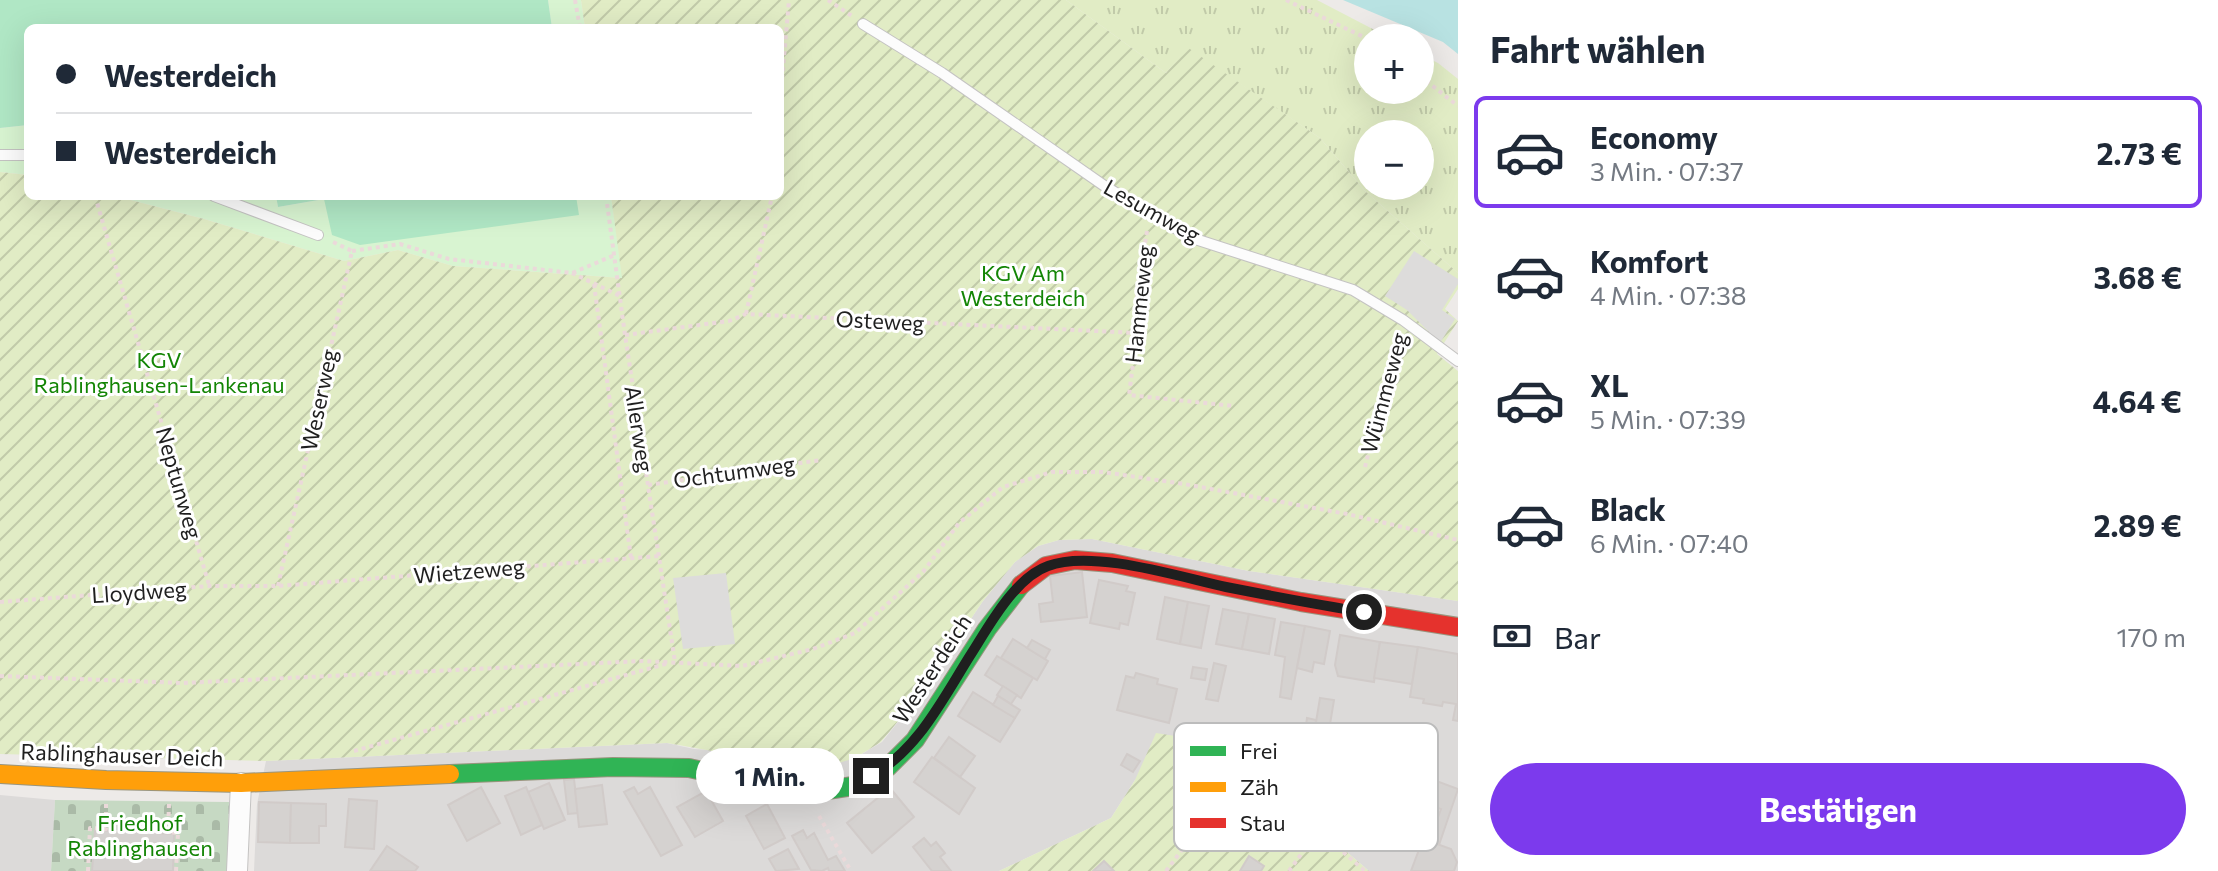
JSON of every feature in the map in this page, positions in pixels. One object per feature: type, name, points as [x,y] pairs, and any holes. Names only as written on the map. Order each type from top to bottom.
[{"type":"street","name":"Westerdeich","points":[[241,783],[613,767],[689,768],[778,788],[803,790],[821,791],[853,786],[888,767],[915,740],[1017,588],[1046,566],[1075,560],[1112,563],[1301,602],[1458,627]]},
{"type":"street","name":"Rablinghauser Deich","points":[[0,774],[241,783]]},
{"type":"street","points":[[237,871],[241,783]]},
{"type":"lane","name":"Lesumweg","points":[[863,24],[942,73],[1106,187],[1192,238],[1353,290],[1403,320],[1458,361]]},
{"type":"lane","points":[[0,155],[24,155]]},
{"type":"lane","points":[[225,200],[318,235]]},
{"type":"path","points":[[575,0],[579,24]]},
{"type":"path","points":[[784,57],[789,0]]},
{"type":"path","points":[[828,0],[863,24]]},
{"type":"path","points":[[1286,0],[1354,32]]},
{"type":"path","points":[[1434,87],[1458,106]]},
{"type":"path","name":"Neptunweg","points":[[96,200],[209,586]]},
{"type":"path","name":"Allerweg","points":[[607,200],[675,662]]},
{"type":"path","points":[[746,314],[771,200]]},
{"type":"path","name":"Hammeweg","points":[[1150,212],[1137,294],[1137,333],[1129,395],[1234,406]]},
{"type":"path","points":[[318,235],[352,251],[400,244],[449,259],[572,273],[620,296]]},
{"type":"path","name":"Weserweg","points":[[278,586],[352,251]]},
{"type":"path","points":[[572,273],[615,255]]},
{"type":"path","points":[[594,284],[631,558]]},
{"type":"path","name":"Osteweg","points":[[625,335],[729,321],[746,314],[1137,333]]},
{"type":"path","name":"Wümmeweg","points":[[1365,467],[1403,320]]},
{"type":"path","name":"Ochtumweg","points":[[648,485],[821,460]]},
{"type":"path","name":"Wietzeweg","points":[[278,586],[659,556]]},
{"type":"path","name":"Lloydweg","points":[[0,602],[209,586],[278,586]]},
{"type":"path","points":[[0,676],[183,683],[642,661],[675,662]]},
{"type":"path","points":[[346,754],[675,662]]},
{"type":"path","points":[[88,871],[90,828],[106,829],[106,805]]},
{"type":"path","points":[[169,806],[168,832],[178,833],[176,871]]},
{"type":"path","points":[[820,817],[851,871]]},
{"type":"path","points":[[1166,871],[1181,851]]},
{"type":"path","points":[[1289,871],[1304,851]]},
{"type":"path","points":[[1342,851],[1365,871]]},
{"type":"shaded area","points":[[1414,251],[1458,279],[1442,310],[1455,319],[1440,343],[1407,310],[1385,296]]},
{"type":"shaded area","points":[[1092,539],[1249,571],[1458,601],[1458,871],[1369,871],[1346,851],[1438,851],[1438,723],[1174,723],[1174,767],[1135,780],[1111,818],[999,871],[254,871],[257,804],[266,761],[667,743],[694,749],[855,758],[882,742],[918,697],[983,601],[1015,562],[1038,546],[1059,540]]},
{"type":"shaded area","points":[[726,573],[735,644],[683,649],[673,578]]},
{"type":"shaded area","points":[[0,795],[55,800],[51,871],[0,871]]},
{"type":"green space","points":[[0,0],[548,0],[551,24],[24,24],[24,125],[0,128]]},
{"type":"green space","points":[[548,0],[581,0],[584,24],[551,24]]},
{"type":"green space","name":"KGV Am Westerdeich","points":[[581,0],[1066,0],[1166,73],[1187,47],[1320,138],[1354,178],[1354,200],[1375,200],[1458,273],[1458,289],[1445,309],[1458,321],[1437,354],[1458,371],[1458,601],[1249,571],[1092,539],[1059,540],[1038,546],[1015,562],[983,601],[918,697],[881,742],[855,758],[829,766],[802,767],[667,743],[266,761],[0,754],[0,172],[24,175],[24,200],[130,200],[344,261],[398,250],[453,266],[622,278],[612,200],[784,200],[784,24],[584,24]]},
{"type":"green space","points":[[1066,0],[1317,0],[1363,24],[1354,24],[1354,104],[1434,104],[1434,61],[1458,79],[1458,273],[1375,200],[1434,200],[1434,120],[1354,120],[1354,178],[1320,138],[1187,48],[1166,73]]},
{"type":"green space","points":[[24,125],[24,175],[0,172],[0,128]]},
{"type":"green space","points":[[130,200],[277,200],[278,207],[318,200],[612,200],[623,278],[453,266],[398,250],[344,261]]},
{"type":"green space","points":[[277,200],[318,200],[278,207]]},
{"type":"green space","points":[[324,200],[577,200],[579,215],[360,245],[332,235]]},
{"type":"green space","points":[[1156,733],[1174,736],[1174,851],[1346,851],[1369,871],[999,871],[1111,818],[1135,780]]},
{"type":"green space","name":"Friedhof Rablinghausen","points":[[55,800],[229,802],[227,871],[51,871]]},
{"type":"water","points":[[1343,0],[1458,0],[1458,54],[1434,38],[1434,24],[1400,24]]},
{"type":"building","points":[[1082,572],[1087,617],[1041,622],[1039,604],[1053,602],[1050,576]]},
{"type":"building","points":[[1099,580],[1128,586],[1126,591],[1135,593],[1128,625],[1120,623],[1119,629],[1090,623]]},
{"type":"building","points":[[1165,597],[1188,602],[1180,644],[1157,639]]},
{"type":"building","points":[[1188,602],[1209,606],[1201,648],[1180,644]]},
{"type":"building","points":[[1223,609],[1249,614],[1242,649],[1216,644]]},
{"type":"building","points":[[1249,614],[1275,619],[1269,654],[1242,649]]},
{"type":"building","points":[[1281,622],[1305,626],[1291,699],[1280,697],[1285,657],[1275,655]]},
{"type":"building","points":[[1305,626],[1330,631],[1324,664],[1314,662],[1312,672],[1297,668]]},
{"type":"building","points":[[1340,635],[1380,642],[1374,682],[1338,676],[1335,665]]},
{"type":"building","points":[[1013,639],[1048,661],[1037,680],[1001,658]]},
{"type":"building","points":[[1032,640],[1050,650],[1045,659],[1027,648]]},
{"type":"building","points":[[1380,642],[1418,647],[1412,684],[1374,678]]},
{"type":"building","points":[[1418,647],[1458,654],[1458,721],[1453,720],[1456,704],[1443,702],[1442,706],[1410,697]]},
{"type":"building","points":[[997,656],[1033,678],[1021,698],[985,675]]},
{"type":"building","points":[[1214,663],[1226,666],[1218,701],[1206,699]]},
{"type":"building","points":[[1193,667],[1207,669],[1205,680],[1191,678]]},
{"type":"building","points":[[1136,673],[1158,679],[1157,684],[1177,689],[1169,723],[1117,710],[1126,676],[1134,678]]},
{"type":"building","points":[[1003,686],[1017,695],[1011,704],[997,695]]},
{"type":"building","points":[[973,692],[1015,718],[1000,742],[958,716]]},
{"type":"building","points":[[998,696],[1020,710],[1015,718],[993,705]]},
{"type":"building","points":[[1320,698],[1334,700],[1330,723],[1316,723]]},
{"type":"building","points":[[949,737],[975,756],[960,777],[934,758]]},
{"type":"building","points":[[1127,754],[1140,761],[1133,772],[1121,765]]},
{"type":"building","points":[[932,757],[975,788],[959,814],[914,782]]},
{"type":"building","points":[[574,779],[578,813],[568,814],[564,780]]},
{"type":"building","points":[[1438,782],[1458,789],[1439,845],[1438,817],[1441,809],[1438,808]]},
{"type":"building","points":[[549,783],[565,820],[544,829],[528,792]]},
{"type":"building","points":[[602,785],[607,824],[579,827],[575,789]]},
{"type":"building","points":[[481,787],[500,823],[467,841],[448,805]]},
{"type":"building","points":[[526,787],[542,825],[521,835],[505,796]]},
{"type":"building","points":[[634,787],[638,794],[650,787],[682,845],[661,856],[624,792]]},
{"type":"building","points":[[890,788],[914,817],[872,853],[847,823]]},
{"type":"building","points":[[706,791],[723,821],[695,837],[677,807]]},
{"type":"building","points":[[349,799],[377,801],[374,849],[345,847]]},
{"type":"building","points":[[259,802],[291,803],[290,843],[258,842]]},
{"type":"building","points":[[291,803],[326,804],[326,826],[319,826],[319,843],[290,843]]},
{"type":"building","points":[[767,804],[785,838],[764,849],[746,816]]},
{"type":"building","points":[[95,830],[174,834],[173,871],[92,871]]},
{"type":"building","points":[[803,830],[807,838],[814,833],[828,860],[836,856],[845,871],[829,871],[828,868],[811,870],[792,836]]},
{"type":"building","points":[[924,838],[931,846],[936,842],[945,853],[940,857],[951,871],[932,871],[913,847]]},
{"type":"building","points":[[1438,844],[1451,849],[1457,862],[1454,871],[1411,871],[1418,851],[1438,851]]},
{"type":"building","points":[[387,846],[418,867],[415,871],[370,871]]},
{"type":"building","points":[[788,849],[799,869],[776,871],[769,859]]},
{"type":"building","points":[[1249,856],[1264,866],[1261,871],[1240,871]]},
{"type":"building","points":[[1104,861],[1114,871],[1093,871]]},
{"type":"traffic: fast","points":[[450,774],[613,767],[689,768],[778,788],[821,791],[853,786],[888,767],[915,740],[987,629],[1021,585]]},
{"type":"traffic: slow","points":[[0,774],[241,783],[450,774]]},
{"type":"traffic: jam","points":[[1021,585],[1046,566],[1075,560],[1112,563],[1301,602],[1458,627]]},
{"type":"route","points":[[871,776],[888,767],[915,740],[1017,588],[1046,566],[1075,560],[1112,563],[1364,612]]},
{"type":"park label","name":"KGV Rablinghausen-Lankenau","points":[[159,372]]}]
